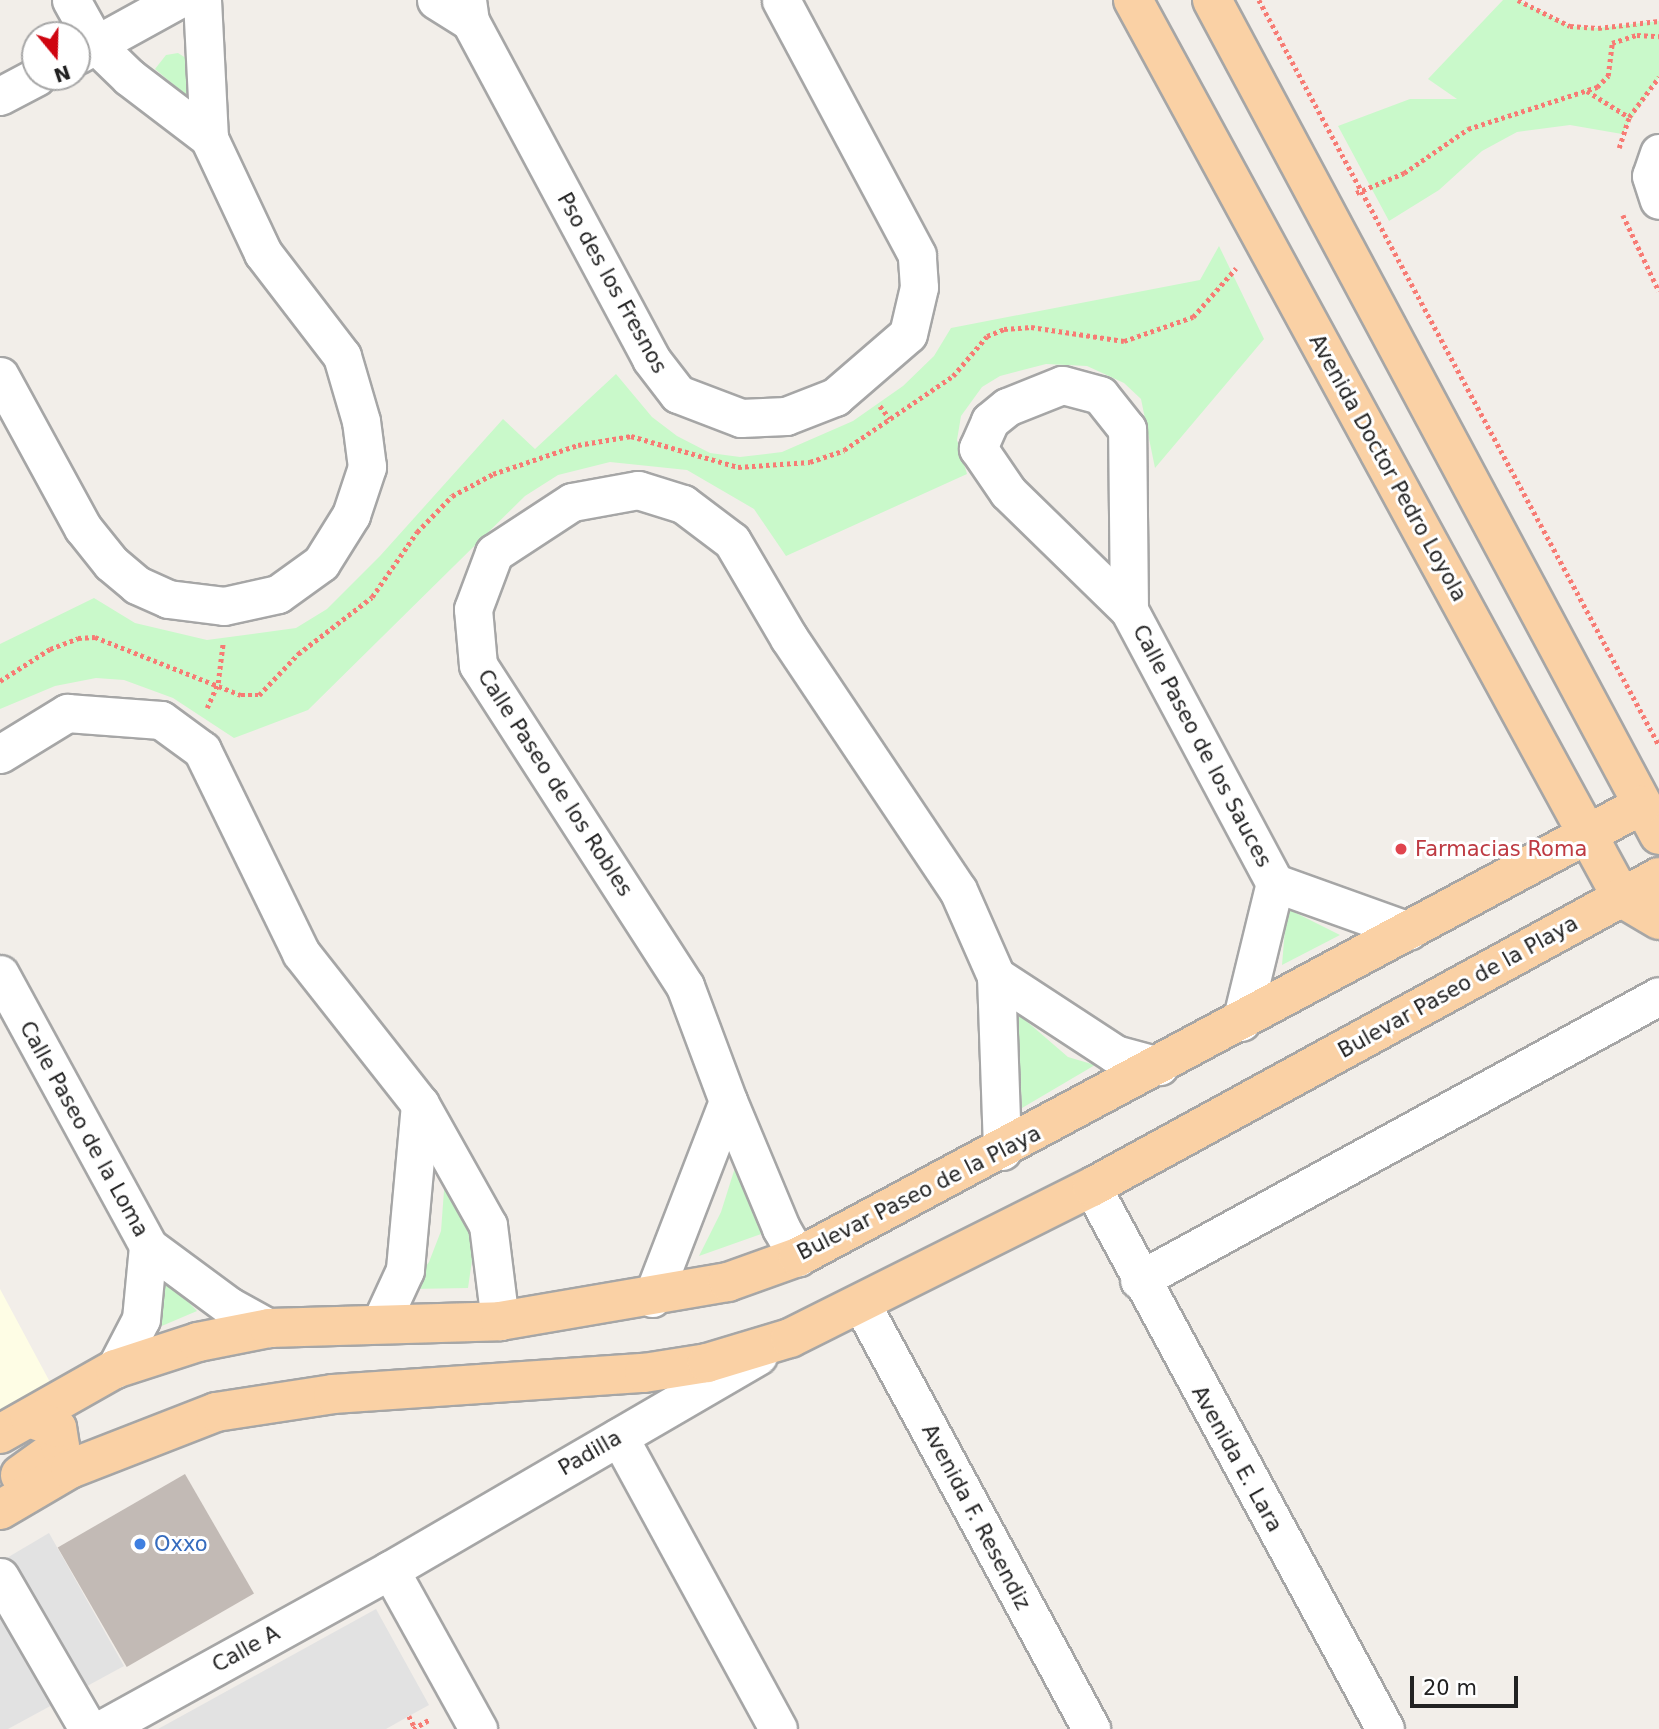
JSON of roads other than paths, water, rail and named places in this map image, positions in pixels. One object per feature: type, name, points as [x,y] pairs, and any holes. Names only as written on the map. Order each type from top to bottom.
[{"type":"main road","name":"Avenida Doctor Pedro Loyola","points":[[1133,0],[1622,898]]},
{"type":"main road","points":[[1212,0],[1653,812]]},
{"type":"main road","name":"Bulevar Paseo de la Playa","points":[[15,1426],[115,1369],[186,1345],[269,1328],[381,1322],[499,1321],[652,1298],[728,1282],[798,1257],[1002,1151],[1587,835],[1653,812]]},
{"type":"main road","name":"Bulevar Paseo de la Playa","points":[[0,1510],[70,1469],[216,1412],[333,1394],[644,1373],[707,1363],[790,1338],[862,1305],[1092,1187],[1659,877]]},
{"type":"main road","points":[[1622,898],[1659,919]]},
{"type":"main road","points":[[0,1487],[51,1457],[60,1446],[57,1428],[15,1426]]},
{"type":"street","points":[[71,0],[77,21]]},
{"type":"street","points":[[91,47],[177,0]]},
{"type":"street","points":[[0,376],[83,528],[111,563],[137,585],[168,599],[224,606],[278,594],[321,562],[351,515],[367,467],[361,421],[342,356],[263,253],[209,138],[202,0]]},
{"type":"street","points":[[436,0],[468,10]]},
{"type":"street","name":"Pso des los Fresnos","points":[[468,10],[651,359],[678,394],[741,418],[786,416],[835,397],[877,364],[908,334],[919,287],[917,255],[781,0]]},
{"type":"street","points":[[91,53],[128,77],[209,138]]},
{"type":"street","points":[[0,96],[21,85]]},
{"type":"street","points":[[1659,153],[1651,176],[1659,200]]},
{"type":"street","name":"Calle Paseo de los Sauces","points":[[1129,610],[1127,429],[1100,396],[1062,385],[1007,407],[990,421],[978,448],[1008,492],[1129,610],[1275,883],[1241,1022]]},
{"type":"street","name":"Calle Paseo de los Robles","points":[[798,1257],[781,1228],[728,1101],[685,986],[478,665],[473,610],[494,553],[572,502],[638,490],[683,504],[732,541],[789,638],[958,890],[996,976],[1002,1151]]},
{"type":"street","points":[[0,754],[67,713],[160,720],[202,750],[301,953],[420,1104],[488,1225],[499,1321]]},
{"type":"street","name":"Calle Paseo de los Sauces","points":[[1275,883],[1409,931]]},
{"type":"street","name":"Calle Paseo de la Loma","points":[[0,974],[148,1246],[229,1306],[269,1328]]},
{"type":"street","points":[[996,976],[1115,1054],[1159,1066]]},
{"type":"street","points":[[1139,1280],[1659,996]]},
{"type":"street","points":[[652,1298],[728,1101]]},
{"type":"street","points":[[381,1322],[405,1270],[420,1104]]},
{"type":"street","name":"Avenida E. Lara","points":[[1092,1187],[1139,1280],[1385,1729]]},
{"type":"street","name":"Calle Paseo de la Loma","points":[[115,1369],[141,1319],[148,1246]]},
{"type":"street","name":"Avenida F. Resendiz","points":[[862,1305],[1091,1729]]},
{"type":"street","name":"Padilla","points":[[390,1570],[790,1338]]},
{"type":"street","points":[[619,1437],[778,1729]]},
{"type":"street","points":[[390,1570],[478,1729]]},
{"type":"street","name":"Calle A","points":[[102,1729],[390,1570]]},
{"type":"street","points":[[0,1577],[88,1729]]},
{"type":"place","name":"Farmacias Roma","points":[[1401,849]]},
{"type":"place","name":"Oxxo","points":[[140,1544]]}]
